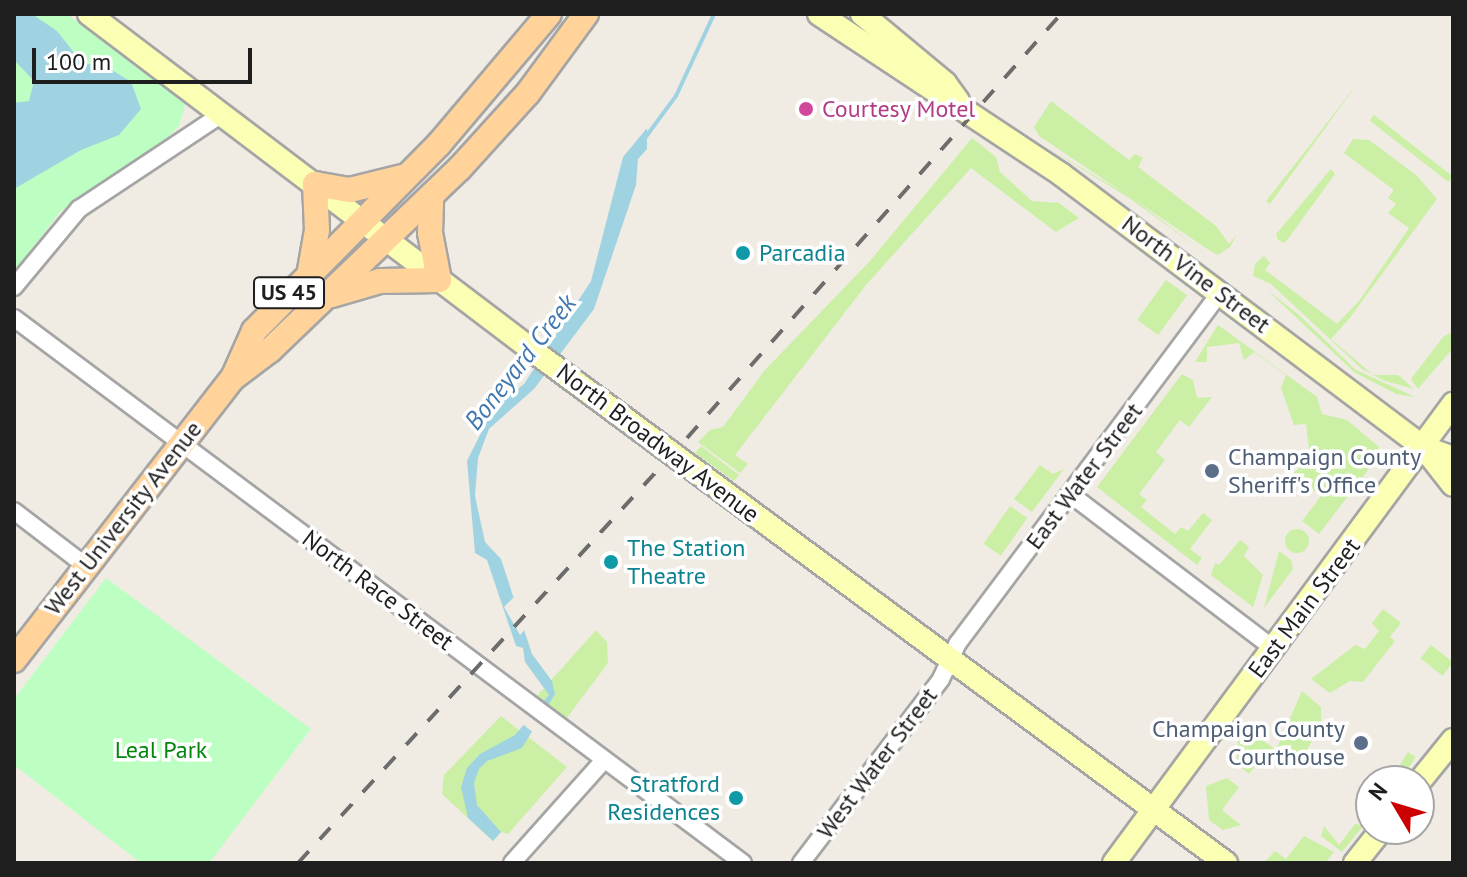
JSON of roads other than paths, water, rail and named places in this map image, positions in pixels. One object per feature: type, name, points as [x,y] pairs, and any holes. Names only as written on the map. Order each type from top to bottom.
[{"type":"main road","name":"North Broadway Avenue","points":[[89,14],[540,356],[1226,863]]},
{"type":"main road","name":"US 45","points":[[361,220],[491,86],[549,14]]},
{"type":"main road","name":"US 45","points":[[386,240],[528,93],[586,14]]},
{"type":"main road","name":"North Vine Street","points":[[819,14],[963,108],[1221,292],[1423,447]]},
{"type":"main road","name":"North Vine Street","points":[[862,14],[945,83],[963,108]]},
{"type":"main road","points":[[310,270],[317,230],[315,184],[362,189],[408,175]]},
{"type":"main road","points":[[327,296],[380,281],[439,280],[430,233],[431,196]]},
{"type":"main road","name":"West University Avenue","points":[[233,378],[254,331],[361,220]]},
{"type":"main road","name":"West University Avenue","points":[[14,660],[180,442],[233,378],[386,240]]},
{"type":"main road","name":"East Main Street","points":[[1114,863],[1453,404]]},
{"type":"main road","points":[[1423,447],[1453,458]]},
{"type":"main road","points":[[1423,447],[1439,473],[1453,485]]},
{"type":"main road","points":[[1433,765],[1453,740]]},
{"type":"main road","points":[[1355,863],[1369,845]]},
{"type":"street","points":[[14,287],[79,209],[222,114]]},
{"type":"street","name":"East Water Street","points":[[950,661],[1221,292]]},
{"type":"street","name":"North Race Street","points":[[14,318],[571,739],[743,863]]},
{"type":"street","points":[[1070,494],[1274,649]]},
{"type":"street","points":[[14,511],[86,566]]},
{"type":"street","name":"West Water Street","points":[[801,863],[950,661]]},
{"type":"street","points":[[512,863],[604,760]]},
{"type":"water","points":[[14,14],[32,14],[57,31],[83,64],[104,65],[131,82],[141,109],[119,135],[81,150],[14,189],[14,103],[29,101],[34,81],[14,60]]},
{"type":"water","points":[[647,128],[647,149],[638,159],[636,185],[594,309],[534,389],[489,429],[478,458],[475,496],[485,542],[501,559],[532,654],[552,681],[555,694],[522,748],[487,761],[479,769],[474,783],[477,805],[501,832],[493,841],[468,818],[461,787],[467,768],[480,754],[515,735],[549,695],[525,662],[523,648],[516,646],[487,560],[475,553],[467,461],[493,409],[524,384],[591,281],[623,157]]},
{"type":"waterway","name":"Boneyard Creek","points":[[645,138],[676,96],[714,14]]},
{"type":"railway","points":[[298,863],[687,438],[1061,14]]},
{"type":"place","name":"Courtesy Motel","points":[[806,109]]},
{"type":"place","name":"Parcadia","points":[[743,253]]},
{"type":"place","name":"Champaign County Sheriff's Office","points":[[1212,471]]},
{"type":"place","name":"The Station Theatre","points":[[611,562]]},
{"type":"place","name":"Champaign County Courthouse","points":[[1361,743]]},
{"type":"place","name":"Stratford Residences","points":[[736,798]]},
{"type":"park label","name":"Leal Park","points":[[161,750]]}]
